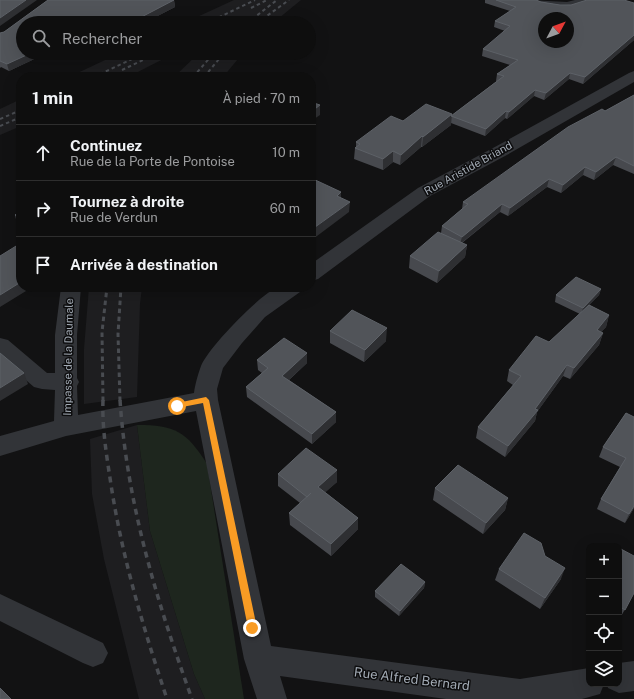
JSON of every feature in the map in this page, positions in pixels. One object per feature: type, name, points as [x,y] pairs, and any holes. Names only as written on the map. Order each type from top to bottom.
[{"type":"street","points":[[535,0],[555,6],[578,6],[585,0]]},
{"type":"street","name":"Rue Aristide Briand","points":[[316,270],[424,192],[499,152],[634,76]]},
{"type":"street","name":"Impasse de la Daumale","points":[[66,427],[68,382],[66,335],[70,292]]},
{"type":"street","points":[[272,699],[259,659],[206,400],[206,388],[212,366],[234,338],[258,312],[286,292]]},
{"type":"street","points":[[0,346],[42,381],[68,382]]},
{"type":"street","points":[[0,446],[66,427],[206,400]]},
{"type":"street","points":[[0,607],[93,653]]},
{"type":"street","name":"Rue Alfred Bernard","points":[[259,659],[520,694],[586,683]]},
{"type":"street","points":[[622,678],[634,676]]},
{"type":"shaded area","points":[[234,0],[301,0],[282,16],[199,16]]},
{"type":"shaded area","points":[[105,60],[161,60],[138,72],[80,72]]},
{"type":"shaded area","points":[[192,60],[237,60],[227,72],[179,72]]},
{"type":"shaded area","points":[[16,101],[16,128],[0,135],[0,109]]},
{"type":"shaded area","points":[[89,292],[141,292],[137,397],[84,404],[84,349]]},
{"type":"shaded area","points":[[137,425],[150,531],[194,674],[205,699],[139,699],[104,559],[92,494],[90,439]]},
{"type":"shaded area","points":[[137,425],[161,426],[178,432],[193,444],[207,464],[244,699],[205,699],[194,674],[150,531]]},
{"type":"building","points":[[0,0],[26,0],[0,18]]},
{"type":"building","points":[[48,0],[174,0],[143,16],[26,16]]},
{"type":"building","points":[[496,0],[536,0],[560,5],[571,5],[587,0],[624,0],[634,3],[634,35],[585,77],[570,73],[546,93],[535,90],[509,112],[506,111],[486,129],[451,116],[504,76],[497,74],[518,60],[483,49],[510,26],[495,21],[516,7]]},
{"type":"building","points":[[16,23],[16,60],[7,64],[0,61],[0,33],[4,32]]},
{"type":"building","points":[[634,95],[634,166],[616,157],[596,172],[585,167],[563,185],[549,179],[510,208],[502,204],[462,237],[442,226],[468,204],[463,202],[568,127],[602,109],[605,111]]},
{"type":"building","points":[[426,104],[452,114],[423,137],[422,136],[401,155],[393,151],[383,159],[355,148],[360,144],[356,142],[391,116],[403,121]]},
{"type":"building","points":[[316,180],[341,192],[337,196],[350,202],[316,226]]},
{"type":"building","points":[[438,232],[467,245],[439,271],[410,256]]},
{"type":"building","points":[[16,246],[16,285],[0,295],[0,256]]},
{"type":"building","points":[[576,277],[601,289],[583,308],[556,295]]},
{"type":"building","points":[[589,305],[609,315],[597,330],[603,333],[574,368],[567,365],[535,409],[538,410],[508,446],[478,427],[521,376],[509,370],[536,336],[549,342]]},
{"type":"building","points":[[352,310],[387,328],[365,350],[330,331]]},
{"type":"building","points":[[284,338],[307,353],[282,376],[336,412],[312,434],[246,387],[268,368],[257,360]]},
{"type":"building","points":[[0,353],[24,373],[0,388]]},
{"type":"building","points":[[626,413],[634,417],[634,506],[629,514],[601,499],[626,458],[603,447]]},
{"type":"building","points":[[306,448],[337,470],[318,487],[358,518],[331,544],[289,513],[307,497],[278,474]]},
{"type":"building","points":[[458,465],[508,498],[486,523],[435,488]]},
{"type":"building","points":[[524,533],[541,543],[545,556],[565,568],[545,598],[499,569]]},
{"type":"building","points":[[622,550],[634,556],[634,593],[625,610],[622,608]]},
{"type":"building","points":[[401,564],[425,582],[400,611],[375,591]]},
{"type":"building","points":[[0,688],[11,699],[0,699]]},
{"type":"railway","points":[[222,16],[255,0]]},
{"type":"railway","points":[[251,8],[267,0]]},
{"type":"railway","points":[[256,16],[277,0]]},
{"type":"railway","points":[[267,16],[289,0]]},
{"type":"railway","points":[[105,72],[130,60]]},
{"type":"railway","points":[[122,70],[143,60]]},
{"type":"railway","points":[[197,72],[208,60]]},
{"type":"railway","points":[[208,72],[218,60]]},
{"type":"railway","points":[[0,119],[16,112]]},
{"type":"railway","points":[[0,126],[16,119]]},
{"type":"railway","points":[[103,401],[102,332],[106,292]]},
{"type":"railway","points":[[120,401],[118,334],[121,292]]},
{"type":"railway","points":[[120,400],[129,477],[137,515],[167,626],[192,699]]},
{"type":"railway","points":[[103,401],[106,449],[120,534],[141,617],[167,699]]},
{"type":"route","points":[[177,406],[206,400],[252,628]]}]
